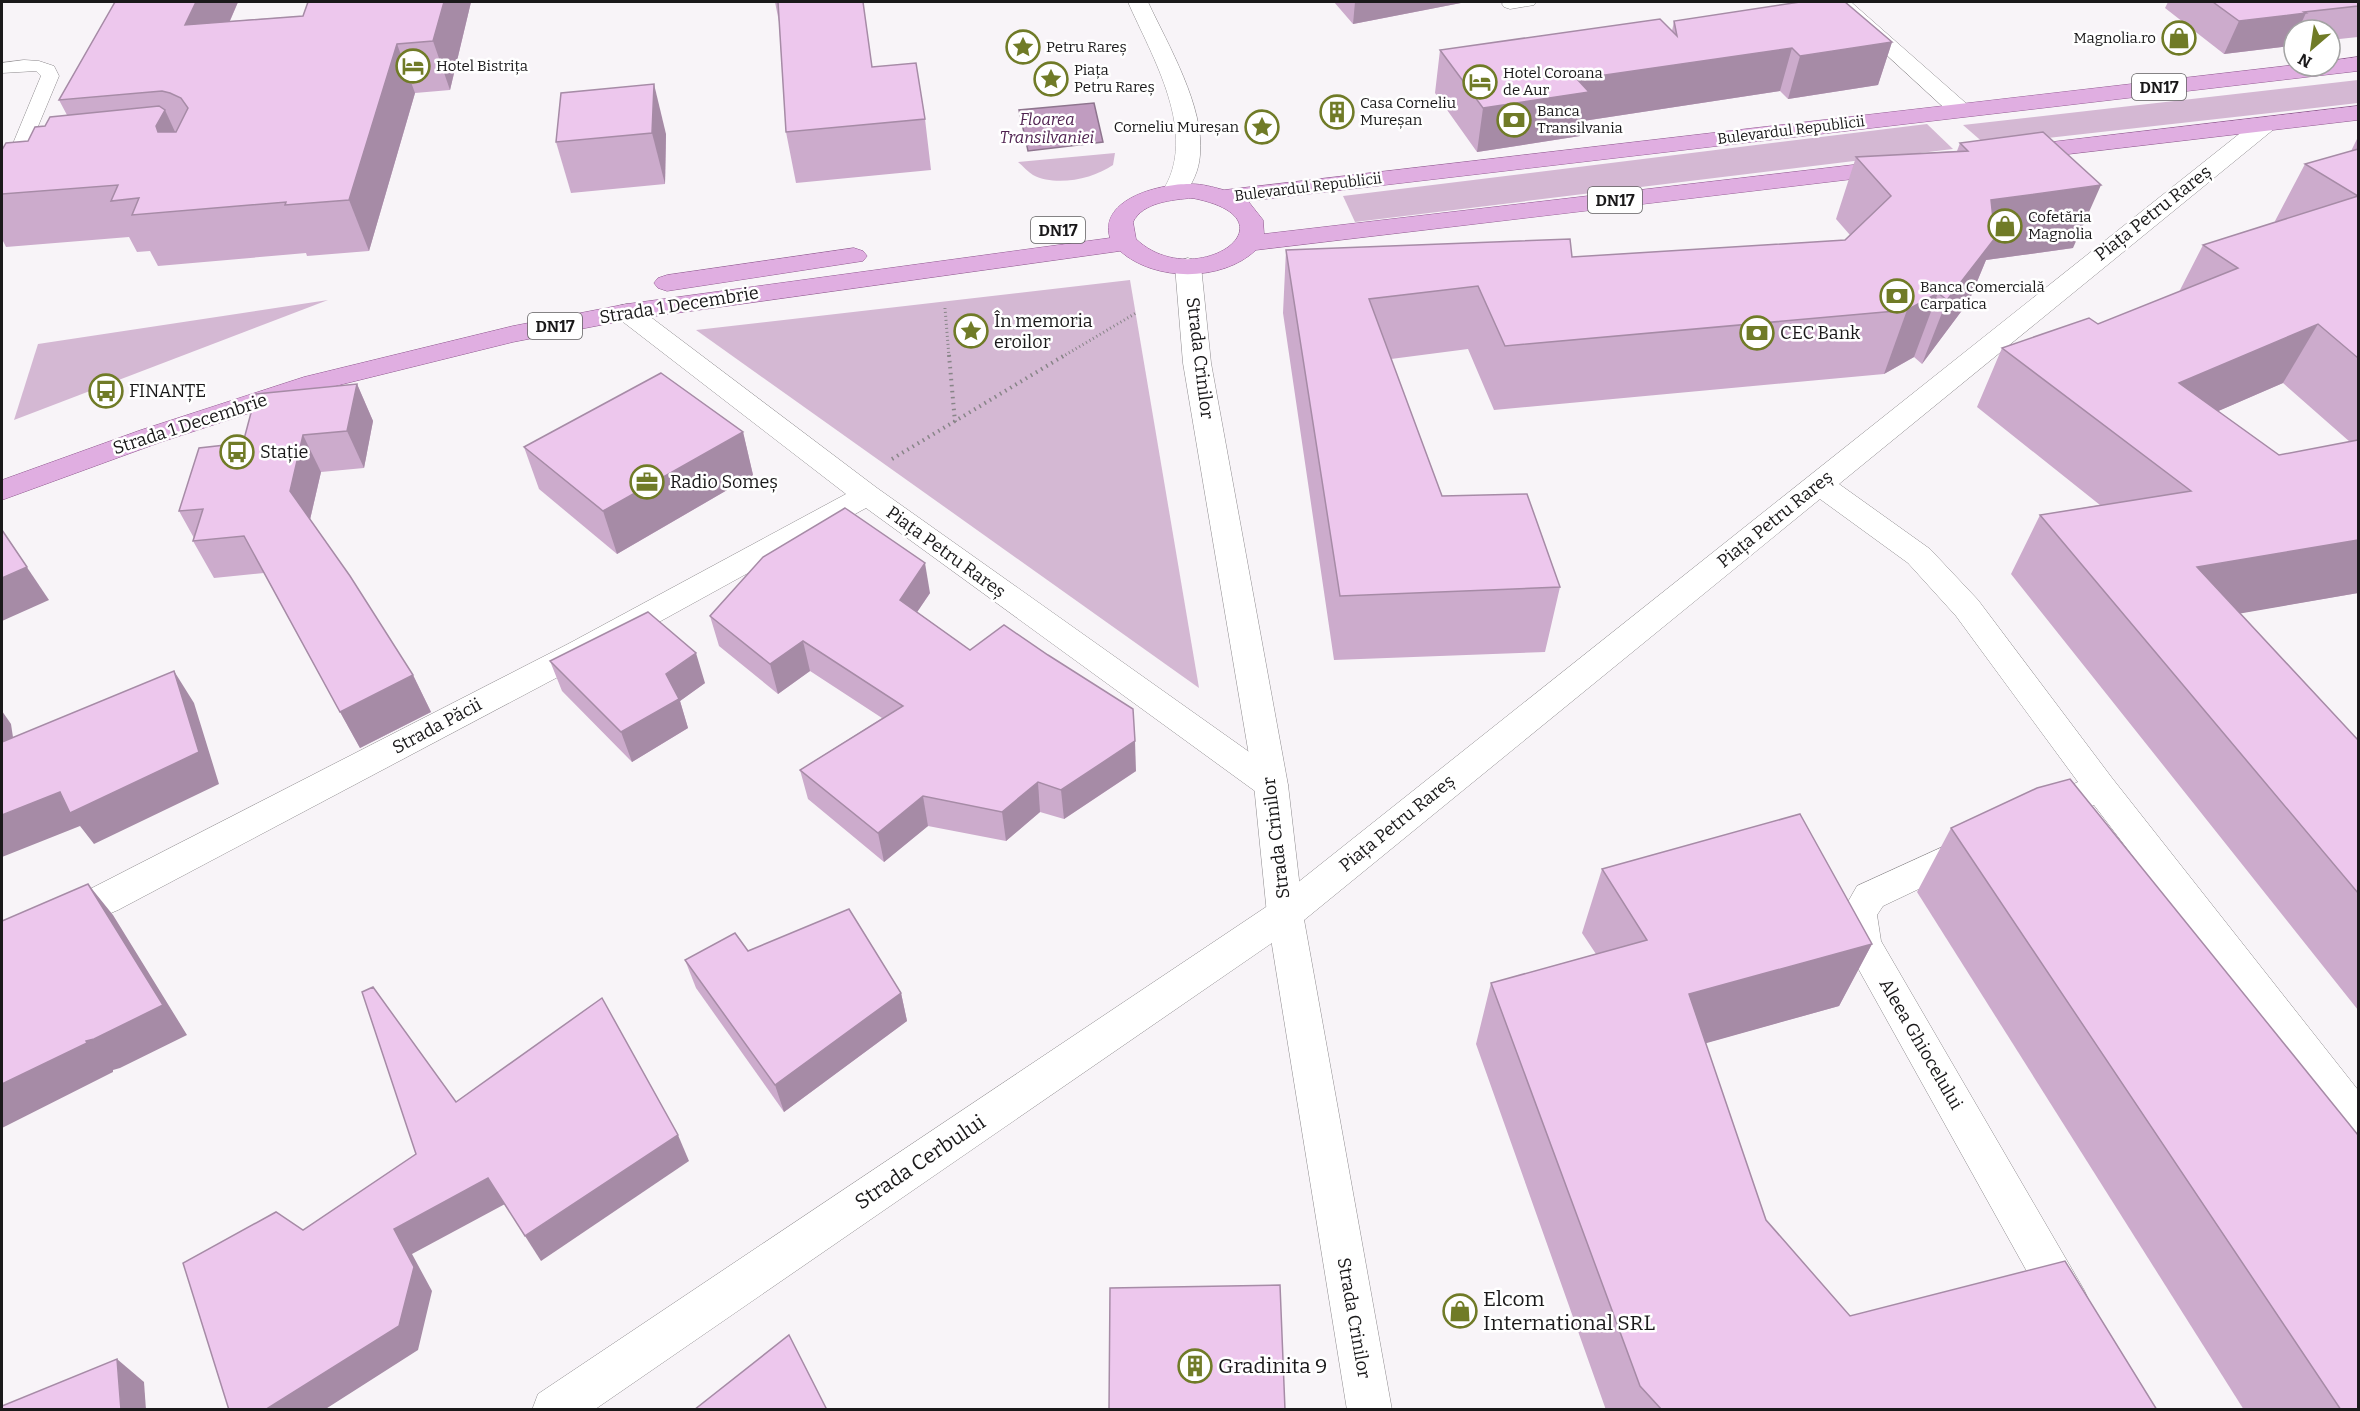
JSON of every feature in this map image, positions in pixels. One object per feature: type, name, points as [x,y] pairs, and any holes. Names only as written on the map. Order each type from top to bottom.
[{"type":"main road","name":"Bulevardul Republicii","points":[[1224,198],[2358,64]]},
{"type":"main road","points":[[1997,155],[2358,113]]},
{"type":"main road","name":"DN17","points":[[1249,243],[1921,164]]},
{"type":"main road","name":"DN17","points":[[1174,192],[1208,193],[1224,198],[1240,206],[1251,217],[1254,230],[1249,243],[1240,252],[1225,259],[1188,266],[1151,260],[1136,252],[1124,232],[1128,211],[1140,202],[1174,192]]},
{"type":"main road","name":"Strada 1 Decembrie","points":[[2,490],[151,436],[314,383],[513,334],[627,312],[1124,232]]},
{"type":"main road","name":"Strada 1 Decembrie","points":[[2,467],[144,416],[308,364],[510,315],[609,294],[751,270],[1124,232]]},
{"type":"street","points":[[1138,2],[1173,82],[1185,117],[1189,150],[1185,171],[1174,192]]},
{"type":"street","points":[[1839,2],[1960,110]]},
{"type":"street","name":"Piața Petru Rareș","points":[[1285,914],[2266,124]]},
{"type":"street","name":"Strada Crinilor","points":[[1188,266],[1197,363],[1271,785],[1285,914],[1370,1410]]},
{"type":"street","name":"Piața Petru Rareș","points":[[627,312],[860,489],[1271,785]]},
{"type":"street","points":[[1819,484],[1919,556],[1968,609],[2100,787],[2358,1120]]},
{"type":"street","name":"Strada Păcii","points":[[2,945],[116,894],[579,652],[860,489]]},
{"type":"street","name":"Aleea Ghiocelului","points":[[2087,1337],[1863,943],[1859,914],[1870,896],[2100,787]]},
{"type":"street","name":"Strada Cerbului","points":[[554,1410],[1285,914]]},
{"type":"lane","points":[[1510,4],[1528,2]]},
{"type":"lane","points":[[2,68],[39,66],[48,70],[50,76],[7,165],[2,191]]},
{"type":"lane","points":[[7,165],[35,162]]},
{"type":"path","points":[[944,299],[955,422]]},
{"type":"path","points":[[860,489],[955,422],[1136,313]]},
{"type":"shaded area","points":[[2358,80],[2358,103],[1986,145],[1963,125]]},
{"type":"shaded area","points":[[1927,124],[1953,149],[1355,222],[1343,196]]},
{"type":"shaded area","points":[[1115,153],[1113,165],[1095,174],[1074,180],[1042,179],[1033,175],[1018,162]]},
{"type":"shaded area","points":[[1130,280],[1199,688],[696,330]]},
{"type":"shaded area","points":[[328,300],[14,420],[38,344]]},
{"type":"water","name":"Floarea Transilvaniei","points":[[1094,103],[1103,142],[1028,151],[1019,110]]},
{"type":"building","points":[[115,2],[196,2],[185,25],[303,16],[308,2],[444,2],[433,41],[397,44],[349,200],[285,205],[286,202],[132,215],[139,198],[111,201],[118,185],[2,194],[2,150],[6,143],[28,141],[35,127],[45,126],[50,117],[159,106],[165,110],[156,126],[158,132],[176,132],[188,108],[181,98],[170,93],[162,91],[59,100]]},
{"type":"building","points":[[778,2],[863,2],[872,67],[916,63],[925,119],[786,132]]},
{"type":"building","points":[[1800,2],[1845,2],[1892,42],[1800,56],[1792,48],[1577,79],[1589,92],[1483,108],[1440,50],[1660,19],[1677,36],[1674,21]]},
{"type":"building","points":[[2213,2],[2358,2],[2358,6],[2239,21]]},
{"type":"building","points":[[654,84],[652,133],[556,142],[561,93]]},
{"type":"building","points":[[2043,132],[2101,185],[1991,200],[1995,238],[1947,300],[1938,293],[1907,310],[1505,346],[1478,286],[1369,299],[1442,496],[1527,494],[1560,587],[1340,596],[1286,250],[1570,239],[1572,257],[1845,240],[1891,196],[1856,157],[1968,151],[1960,143]]},
{"type":"building","points":[[2358,149],[2358,196],[2305,164]]},
{"type":"building","points":[[2358,196],[2358,358],[2318,324],[2179,383],[2279,455],[2358,440],[2358,540],[2197,567],[2358,740],[2358,893],[2040,515],[2191,491],[2002,348],[2089,318],[2098,324],[2238,268],[2203,245]]},
{"type":"building","points":[[661,373],[743,432],[603,511],[524,447]]},
{"type":"building","points":[[357,384],[347,431],[303,435],[290,491],[350,576],[413,675],[340,712],[244,536],[193,541],[203,509],[179,511],[199,448],[243,443],[256,394]]},
{"type":"building","points":[[845,508],[925,563],[900,600],[970,650],[1004,625],[1133,709],[1135,741],[1061,790],[1038,782],[1002,812],[923,796],[878,833],[800,770],[903,706],[803,641],[770,664],[710,616],[763,557]]},
{"type":"building","points":[[2,530],[27,567],[2,578]]},
{"type":"building","points":[[648,612],[696,653],[666,674],[679,699],[621,732],[550,661]]},
{"type":"building","points":[[174,671],[199,752],[70,813],[60,792],[2,815],[2,742]]},
{"type":"building","points":[[2070,779],[2358,1135],[2358,1410],[2341,1410],[1951,828],[2037,788]]},
{"type":"building","points":[[1800,814],[1872,944],[1689,994],[1766,1220],[1850,1316],[2065,1261],[2157,1410],[1662,1410],[1640,1386],[1491,983],[1647,940],[1602,869]]},
{"type":"building","points":[[88,884],[163,1005],[2,1084],[2,921]]},
{"type":"building","points":[[849,909],[901,993],[775,1085],[685,960],[735,933],[748,951]]},
{"type":"building","points":[[373,987],[456,1102],[602,998],[678,1135],[525,1236],[488,1178],[394,1229],[414,1267],[399,1326],[265,1410],[229,1410],[183,1263],[276,1212],[303,1230],[416,1154],[362,992]]},
{"type":"building","name":"Gradinita 9","points":[[1280,1285],[1285,1410],[1109,1410],[1110,1288]]},
{"type":"building","points":[[789,1335],[827,1410],[694,1410]]},
{"type":"building","points":[[117,1359],[121,1410],[2,1410],[2,1406]]},
{"type":"place","name":"Magnolia.ro","points":[[2179,38]]},
{"type":"place","name":"Petru Rareș","points":[[1023,47]]},
{"type":"place","name":"Hotel Bistrița","points":[[413,66]]},
{"type":"place","name":"Piața Petru Rareș","points":[[1051,79]]},
{"type":"place","name":"Hotel Coroana de Aur","points":[[1480,82]]},
{"type":"place","name":"Casa Corneliu Mureșan","points":[[1337,112]]},
{"type":"place","name":"Banca Transilvania","points":[[1514,120]]},
{"type":"place","name":"Corneliu Mureșan","points":[[1262,127]]},
{"type":"place","name":"Cofetăria Magnolia","points":[[2005,226]]},
{"type":"place","name":"Banca Comercială Carpatica","points":[[1897,296]]},
{"type":"place","name":"În memoria eroilor","points":[[971,331]]},
{"type":"place","name":"CEC Bank","points":[[1757,333]]},
{"type":"place","name":"FINANȚE","points":[[106,391]]},
{"type":"place","name":"Stație","points":[[237,452]]},
{"type":"place","name":"Radio Someș","points":[[647,482]]},
{"type":"place","name":"Elcom International SRL","points":[[1460,1311]]},
{"type":"place","name":"Gradinita 9","points":[[1195,1366]]}]
